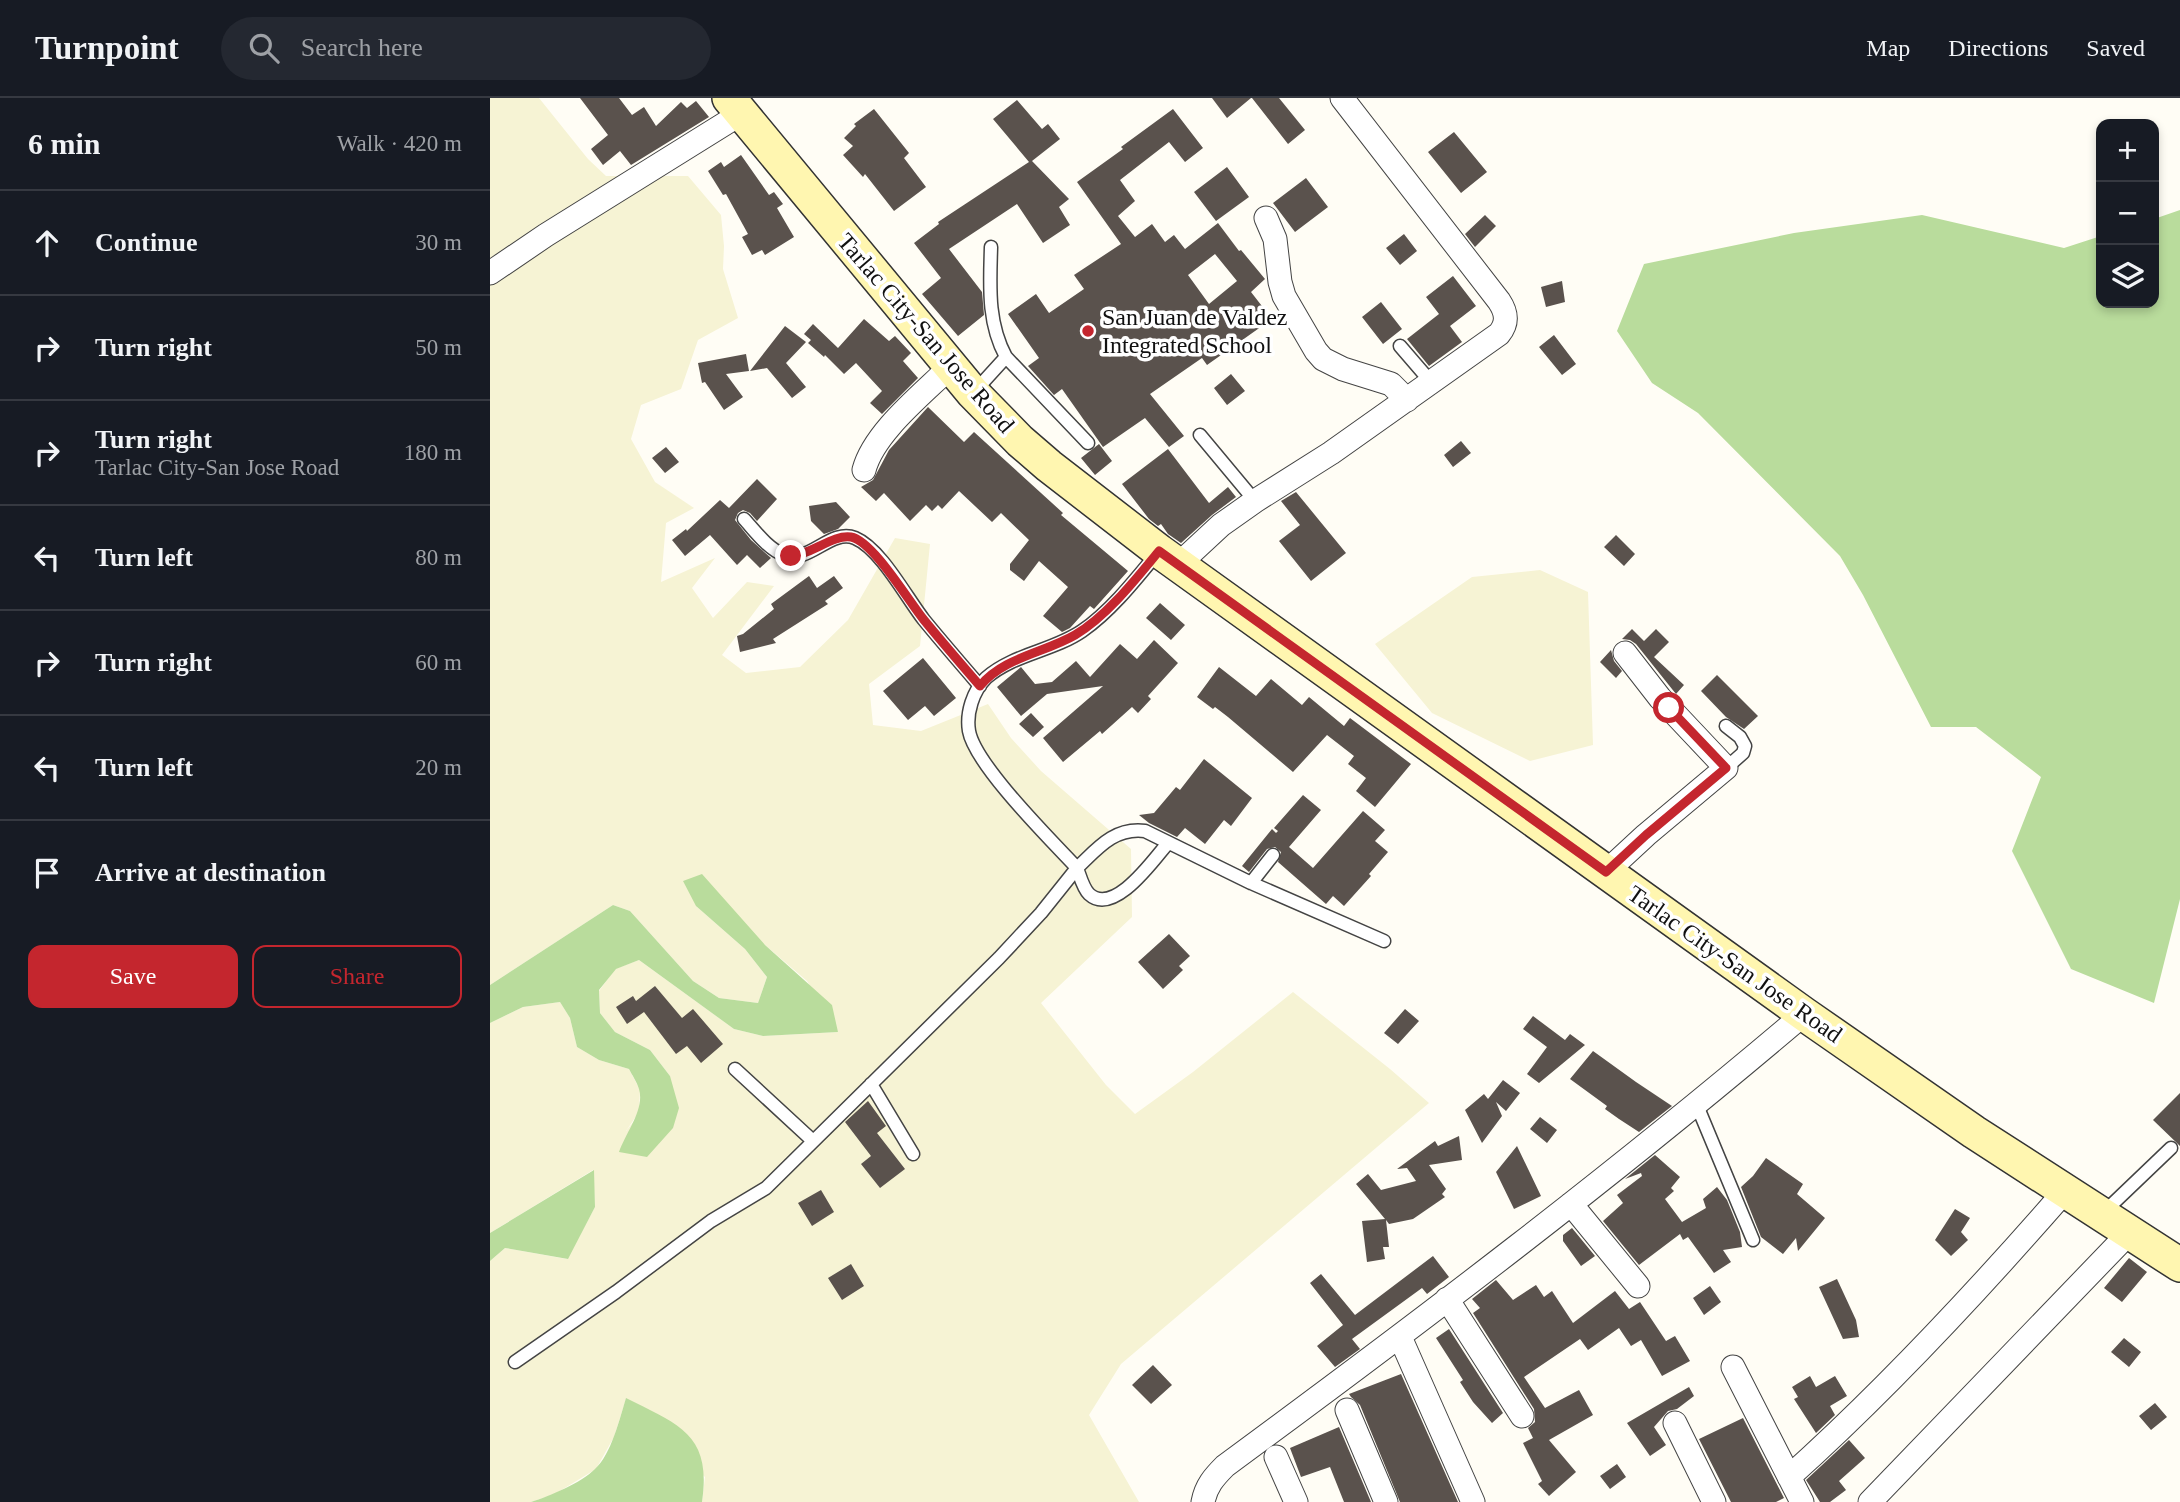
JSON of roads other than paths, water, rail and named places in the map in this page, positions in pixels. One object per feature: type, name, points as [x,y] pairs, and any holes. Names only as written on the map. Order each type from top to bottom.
[{"type":"main road","name":"Tarlac City-San Jose Road","points":[[736,106],[973,393],[1030,450],[1169,557],[1804,1014],[1975,1132],[2180,1265]]},
{"type":"street","points":[[1169,557],[1222,525],[1407,400],[1499,334],[1506,321],[1499,301],[1342,98]]},
{"type":"street","points":[[490,273],[736,106]]},
{"type":"street","points":[[1266,218],[1275,239],[1284,296],[1316,351],[1323,359],[1343,369],[1391,384],[1407,400]]},
{"type":"street","points":[[864,470],[879,438],[951,366]]},
{"type":"street","points":[[1606,872],[1726,768],[1660,698],[1625,653]]},
{"type":"street","points":[[1203,1502],[1207,1488],[1225,1466],[1401,1336],[1571,1204],[1804,1014]]},
{"type":"street","points":[[1789,1478],[1918,1353],[1979,1289],[2065,1191]]},
{"type":"street","points":[[1571,1204],[1638,1286]]},
{"type":"street","points":[[1870,1502],[2130,1232]]},
{"type":"street","points":[[1447,1300],[1522,1416]]},
{"type":"street","points":[[1401,1336],[1473,1502]]},
{"type":"street","points":[[1733,1367],[1802,1502]]},
{"type":"street","points":[[1347,1410],[1386,1502]]},
{"type":"street","points":[[1675,1423],[1714,1502]]},
{"type":"street","points":[[1276,1457],[1296,1502]]},
{"type":"lane","points":[[991,247],[992,315],[998,343],[1006,357],[1088,443]]},
{"type":"lane","points":[[1400,346],[1431,382]]},
{"type":"lane","points":[[973,393],[1006,357]]},
{"type":"lane","points":[[1200,435],[1255,501]]},
{"type":"lane","points":[[744,520],[772,547],[791,556],[807,554],[841,537],[857,539],[880,560],[923,619],[980,686]]},
{"type":"lane","points":[[1168,843],[1127,889],[1110,897],[1098,898],[1089,893],[1077,868],[1011,795],[973,744],[968,718],[970,706],[986,678],[1008,664],[1081,631],[1094,622],[1137,577],[1169,557]]},
{"type":"lane","points":[[1726,726],[1740,737],[1745,746],[1743,754],[1726,768]]},
{"type":"lane","points":[[516,1362],[711,1221],[759,1193],[1022,934],[1077,868],[1107,840],[1127,830],[1145,831],[1251,883],[1384,941]]},
{"type":"lane","points":[[1251,883],[1273,855]]},
{"type":"lane","points":[[735,1069],[813,1141]]},
{"type":"lane","points":[[871,1084],[913,1154]]},
{"type":"lane","points":[[1696,1103],[1753,1240]]},
{"type":"lane","points":[[2102,1214],[2171,1148]]},
{"type":"place","name":"San Juan de Valdez Integrated School","points":[[1088,331]]}]
